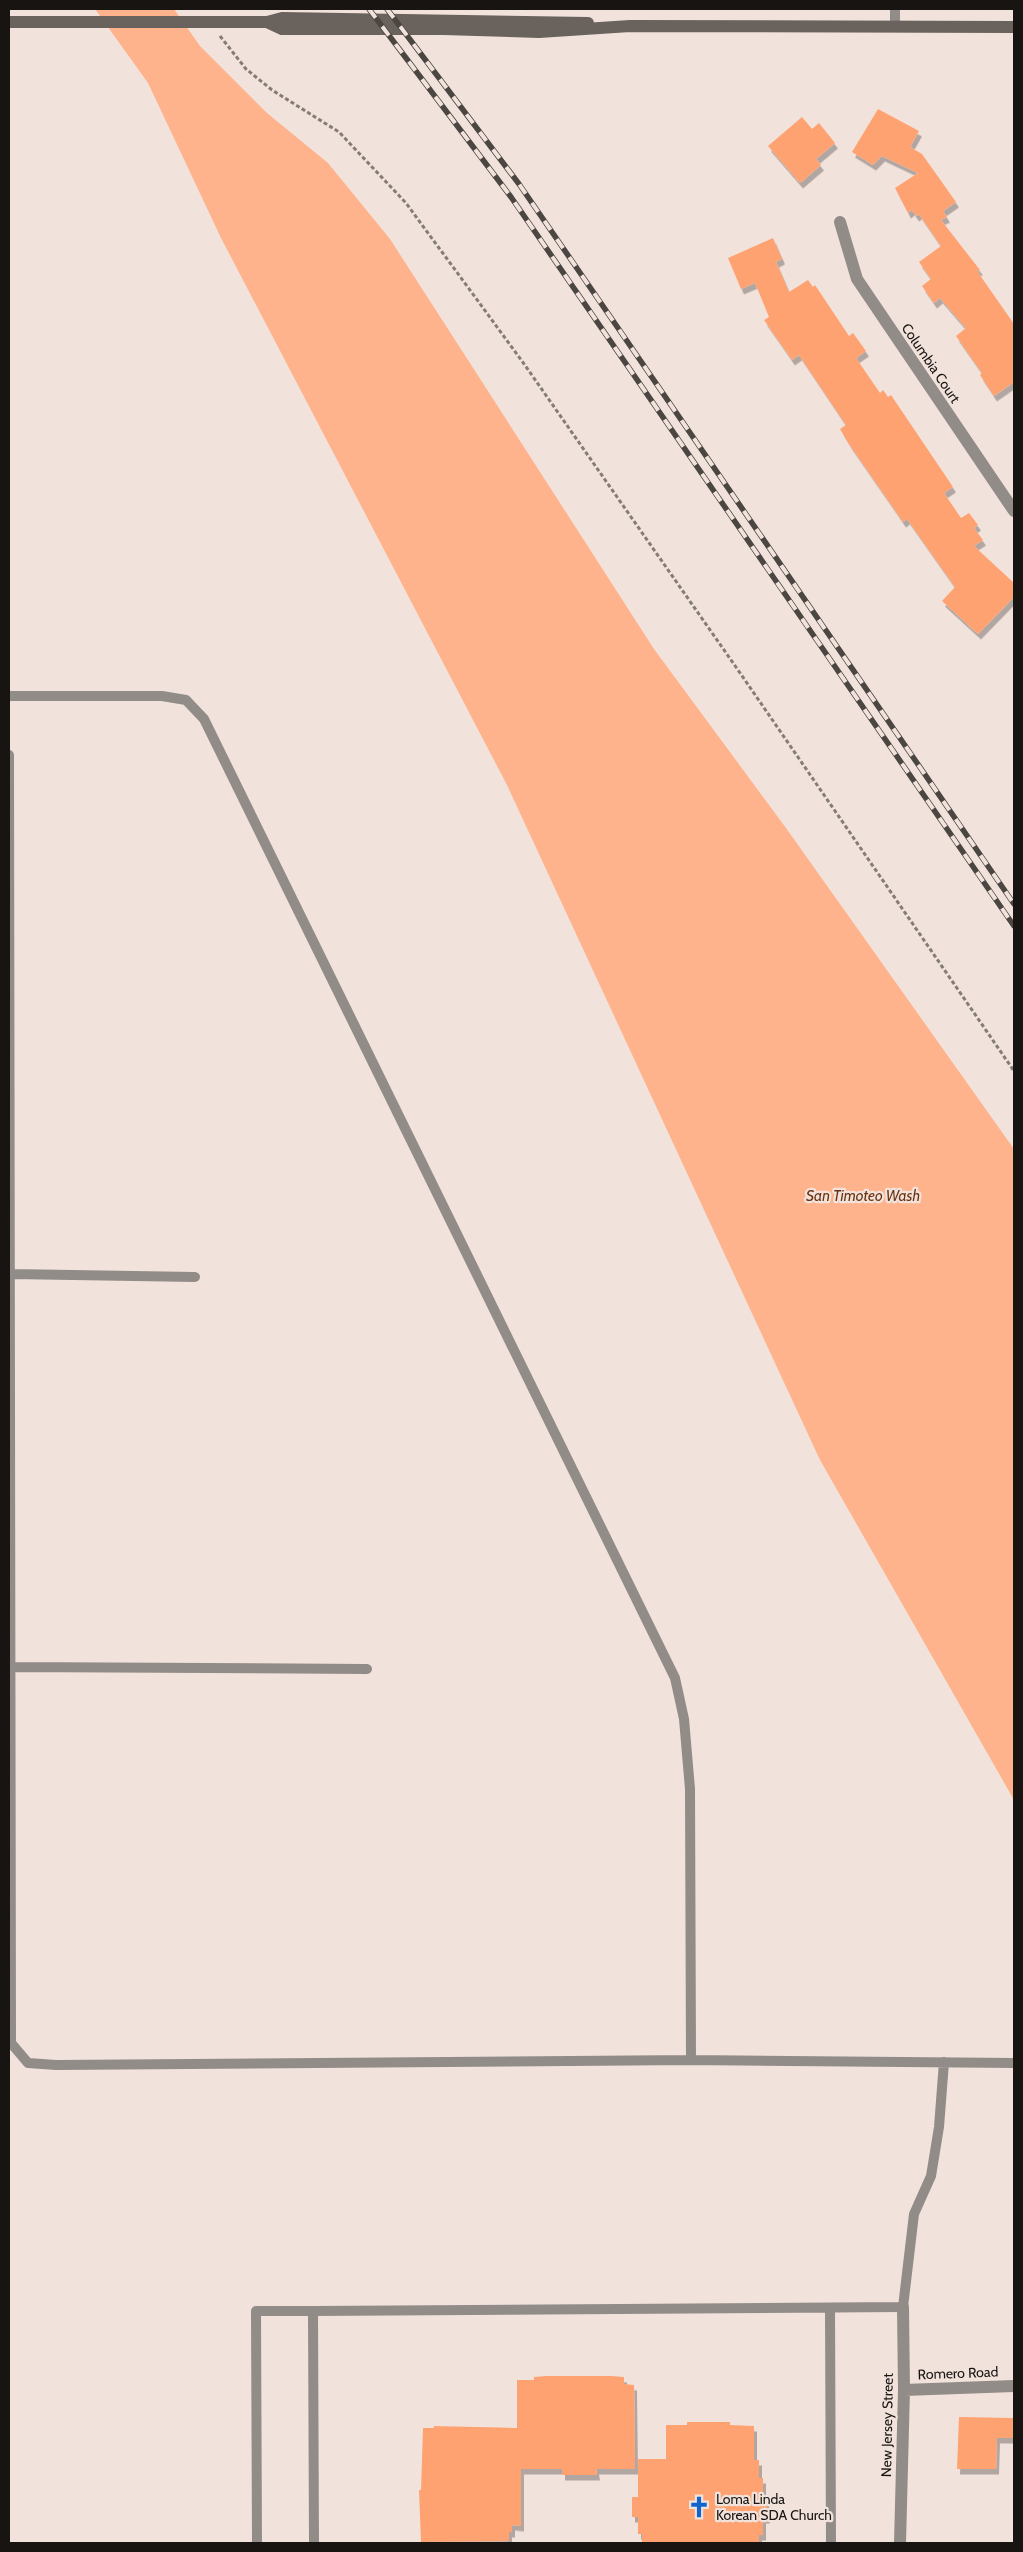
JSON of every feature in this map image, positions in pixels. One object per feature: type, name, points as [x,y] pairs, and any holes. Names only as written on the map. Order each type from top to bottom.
[{"type":"street","points":[[9,22],[267,22],[282,18],[394,18],[567,21],[630,26],[1014,27]]},
{"type":"street","name":"Columbia Court","points":[[840,222],[858,279],[1014,511]]},
{"type":"street","name":"New Jersey Street","points":[[900,2543],[904,2390],[902,2307]]},
{"type":"street","name":"Romero Road","points":[[904,2390],[1014,2386]]},
{"type":"lane","points":[[895,9],[895,26]]},
{"type":"lane","points":[[9,696],[162,696],[186,700],[204,719],[675,1678],[684,1720],[690,1790],[691,2060]]},
{"type":"lane","points":[[9,755],[12,1667],[11,2043],[28,2063],[56,2065],[691,2060],[1014,2063]]},
{"type":"lane","points":[[11,1274],[195,1277]]},
{"type":"lane","points":[[12,1667],[367,1669]]},
{"type":"lane","points":[[256,2543],[256,2311],[902,2307],[914,2214],[930,2176],[939,2127],[944,2062]]},
{"type":"lane","points":[[830,2308],[831,2543]]},
{"type":"lane","points":[[313,2311],[314,2543]]},
{"type":"path","points":[[216,30],[246,69],[272,90],[339,132],[406,203],[522,361],[1014,1071]]},
{"type":"water","name":"San Timoteo Wash","points":[[95,9],[174,9],[200,46],[267,113],[328,163],[390,239],[654,649],[786,828],[1014,1149],[1014,1800],[820,1460],[507,785],[221,238],[148,83]]},
{"type":"building","points":[[878,109],[919,131],[910,147],[922,154],[956,202],[943,211],[947,217],[941,220],[980,270],[977,271],[1014,324],[1014,382],[994,396],[980,375],[982,373],[956,336],[966,328],[940,298],[934,303],[922,286],[931,279],[919,262],[941,246],[919,214],[916,216],[912,210],[908,213],[895,188],[918,173],[882,156],[873,165],[852,152]]},
{"type":"building","points":[[802,117],[812,129],[819,123],[835,143],[816,159],[821,165],[800,183],[768,146]]},
{"type":"building","points":[[773,238],[782,259],[776,262],[789,292],[808,280],[813,287],[815,285],[849,336],[853,333],[866,351],[856,358],[880,393],[883,390],[888,397],[891,395],[953,487],[944,493],[961,518],[969,513],[978,525],[974,528],[983,540],[974,546],[1014,583],[1014,597],[978,634],[942,601],[955,587],[907,519],[903,522],[849,444],[840,429],[846,425],[799,355],[792,360],[764,320],[769,317],[755,283],[741,289],[728,258]]},
{"type":"building","points":[[534,2377],[624,2377],[624,2384],[634,2385],[635,2469],[596,2469],[597,2475],[562,2475],[562,2469],[521,2469],[521,2526],[512,2525],[512,2532],[509,2532],[509,2541],[421,2542],[419,2490],[421,2490],[423,2428],[434,2428],[434,2426],[517,2428],[517,2380],[534,2380]]},
{"type":"building","points":[[959,2417],[1014,2418],[1014,2438],[997,2438],[996,2469],[957,2469]]},
{"type":"building","name":"Loma Linda Korean SDA Church","points":[[687,2422],[730,2422],[730,2425],[754,2426],[754,2460],[759,2460],[759,2478],[763,2478],[763,2495],[766,2495],[767,2518],[763,2518],[763,2535],[759,2535],[759,2543],[642,2543],[642,2534],[638,2534],[638,2517],[632,2517],[632,2497],[638,2497],[638,2459],[666,2459],[666,2425],[687,2425]]},
{"type":"railway","points":[[369,9],[511,197],[1014,926]]},
{"type":"railway","points":[[387,9],[519,184],[1014,904]]},
{"type":"place","name":"Loma Linda Korean SDA Church","points":[[699,2507]]}]
